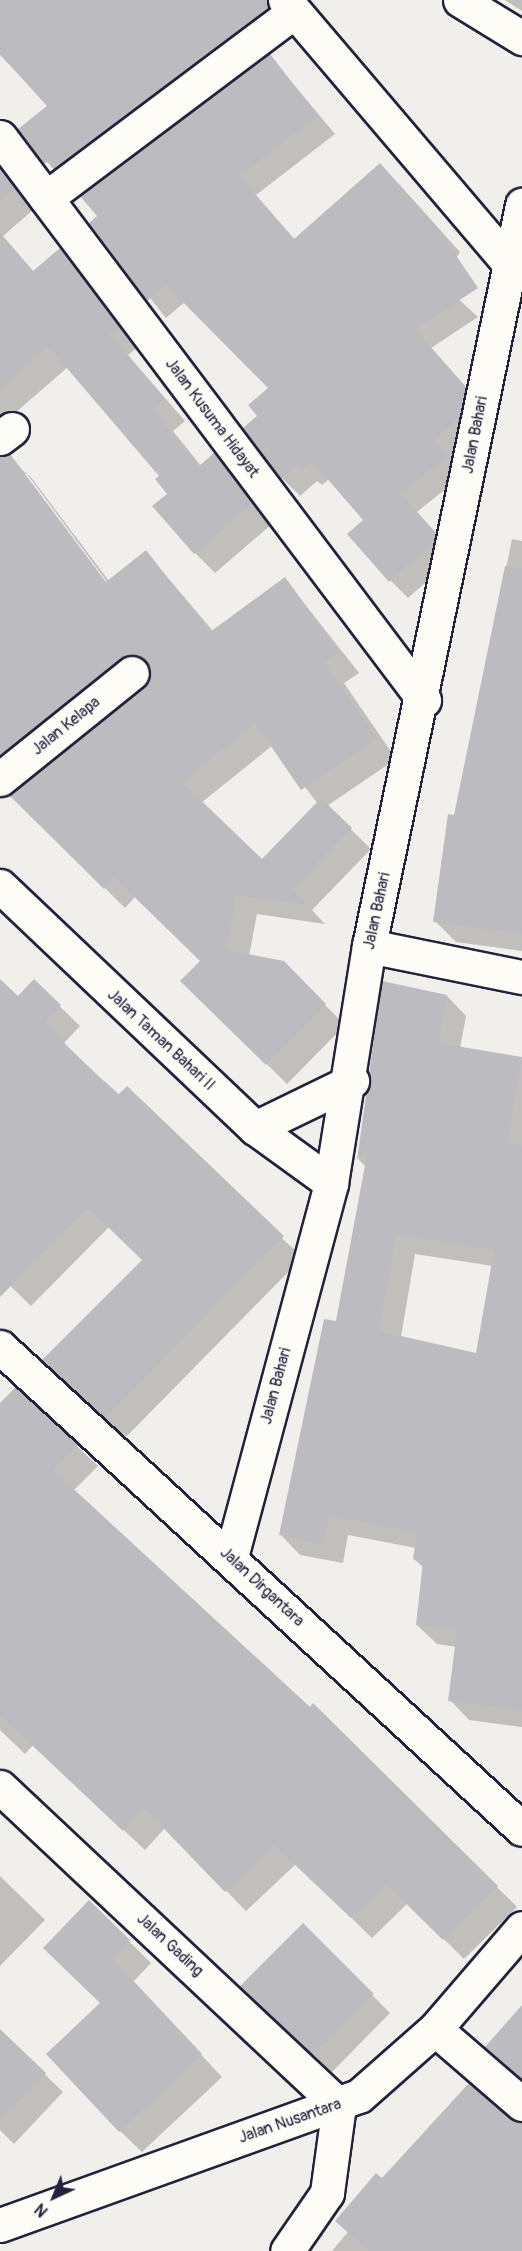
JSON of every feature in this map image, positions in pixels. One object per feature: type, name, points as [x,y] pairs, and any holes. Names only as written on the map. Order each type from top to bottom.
[{"type":"street","points":[[460,0],[522,39]]},
{"type":"street","points":[[46,198],[290,6],[508,262]]},
{"type":"street","name":"Jalan Kusuma Hidayat","points":[[0,136],[424,700]]},
{"type":"street","name":"Jalan Bahari","points":[[231,1557],[331,1183],[352,1081],[369,946],[424,700],[508,262],[521,215]]},
{"type":"street","name":"Jalan Kelapa","points":[[0,779],[132,673]]},
{"type":"street","name":"Jalan Taman Bahari II","points":[[0,886],[255,1128],[331,1183]]},
{"type":"street","points":[[369,946],[522,977]]},
{"type":"street","points":[[255,1128],[352,1081]]},
{"type":"street","name":"Jalan Dirgantara","points":[[0,1347],[231,1557],[522,1829]]},
{"type":"street","name":"Jalan Gading","points":[[0,1787],[339,2105]]},
{"type":"street","name":"Jalan Nusantara","points":[[0,2224],[339,2105],[393,2070],[435,2029],[522,1928]]},
{"type":"street","points":[[435,2029],[522,2104]]},
{"type":"street","points":[[287,2251],[327,2193],[339,2105]]},
{"type":"building","points":[[0,0],[267,0],[268,8],[56,167],[49,160],[44,164],[18,129],[47,106],[0,54]]},
{"type":"building","points":[[270,54],[318,116],[239,176],[294,239],[380,163],[437,227],[478,288],[415,329],[465,386],[459,418],[434,440],[447,456],[401,494],[435,532],[433,542],[389,582],[347,534],[363,520],[312,461],[303,468],[299,463],[281,479],[243,428],[257,416],[248,405],[268,388],[166,285],[147,301],[89,223],[97,216],[80,196]]},
{"type":"building","points":[[0,168],[15,188],[0,201]]},
{"type":"building","points":[[0,233],[33,271],[60,248],[119,326],[109,334],[166,400],[153,410],[199,466],[214,453],[252,503],[194,554],[152,506],[167,494],[155,479],[159,476],[48,346],[0,388]]},
{"type":"building","points":[[10,454],[106,582],[146,550],[210,632],[285,577],[339,652],[324,662],[377,738],[301,790],[255,723],[182,782],[262,859],[321,798],[352,828],[292,889],[308,905],[236,895],[227,950],[284,961],[326,1004],[266,1065],[180,981],[200,961],[114,877],[104,889],[9,795],[144,688],[151,671],[139,656],[121,658],[0,755],[0,456]]},
{"type":"building","points":[[505,566],[522,568],[522,934],[433,922],[448,814],[454,815]]},
{"type":"building","points":[[0,979],[18,996],[34,979],[61,1005],[45,1022],[62,1041],[118,1095],[127,1086],[284,1236],[105,1418],[42,1360],[142,1260],[88,1208],[0,1297]]},
{"type":"building","points":[[382,981],[447,995],[438,1043],[522,1057],[507,1143],[522,1146],[522,1711],[448,1701],[457,1630],[416,1625],[423,1561],[413,1559],[417,1533],[329,1516],[323,1545],[279,1535],[324,1319],[336,1321],[368,1149],[357,1160]],"holes":[[[396,1235],[494,1250],[476,1353],[379,1331]]]},
{"type":"building","points":[[16,1387],[78,1445],[53,1470],[310,1707],[313,1703],[498,1886],[443,1940],[386,1884],[351,1918],[274,1845],[225,1892],[144,1808],[123,1831],[0,1715],[0,1403]]},
{"type":"building","points":[[89,1900],[130,1940],[113,1959],[202,2054],[119,2132],[46,2054],[100,2003],[43,1948]]},
{"type":"building","points":[[303,1923],[374,1994],[310,2057],[239,1987]]},
{"type":"building","points":[[522,2005],[522,2079],[485,2047]]},
{"type":"building","points":[[0,2029],[46,2073],[0,2121]]},
{"type":"building","points":[[469,2083],[522,2122],[522,2251],[369,2251],[335,2221],[376,2173],[382,2178]]}]
